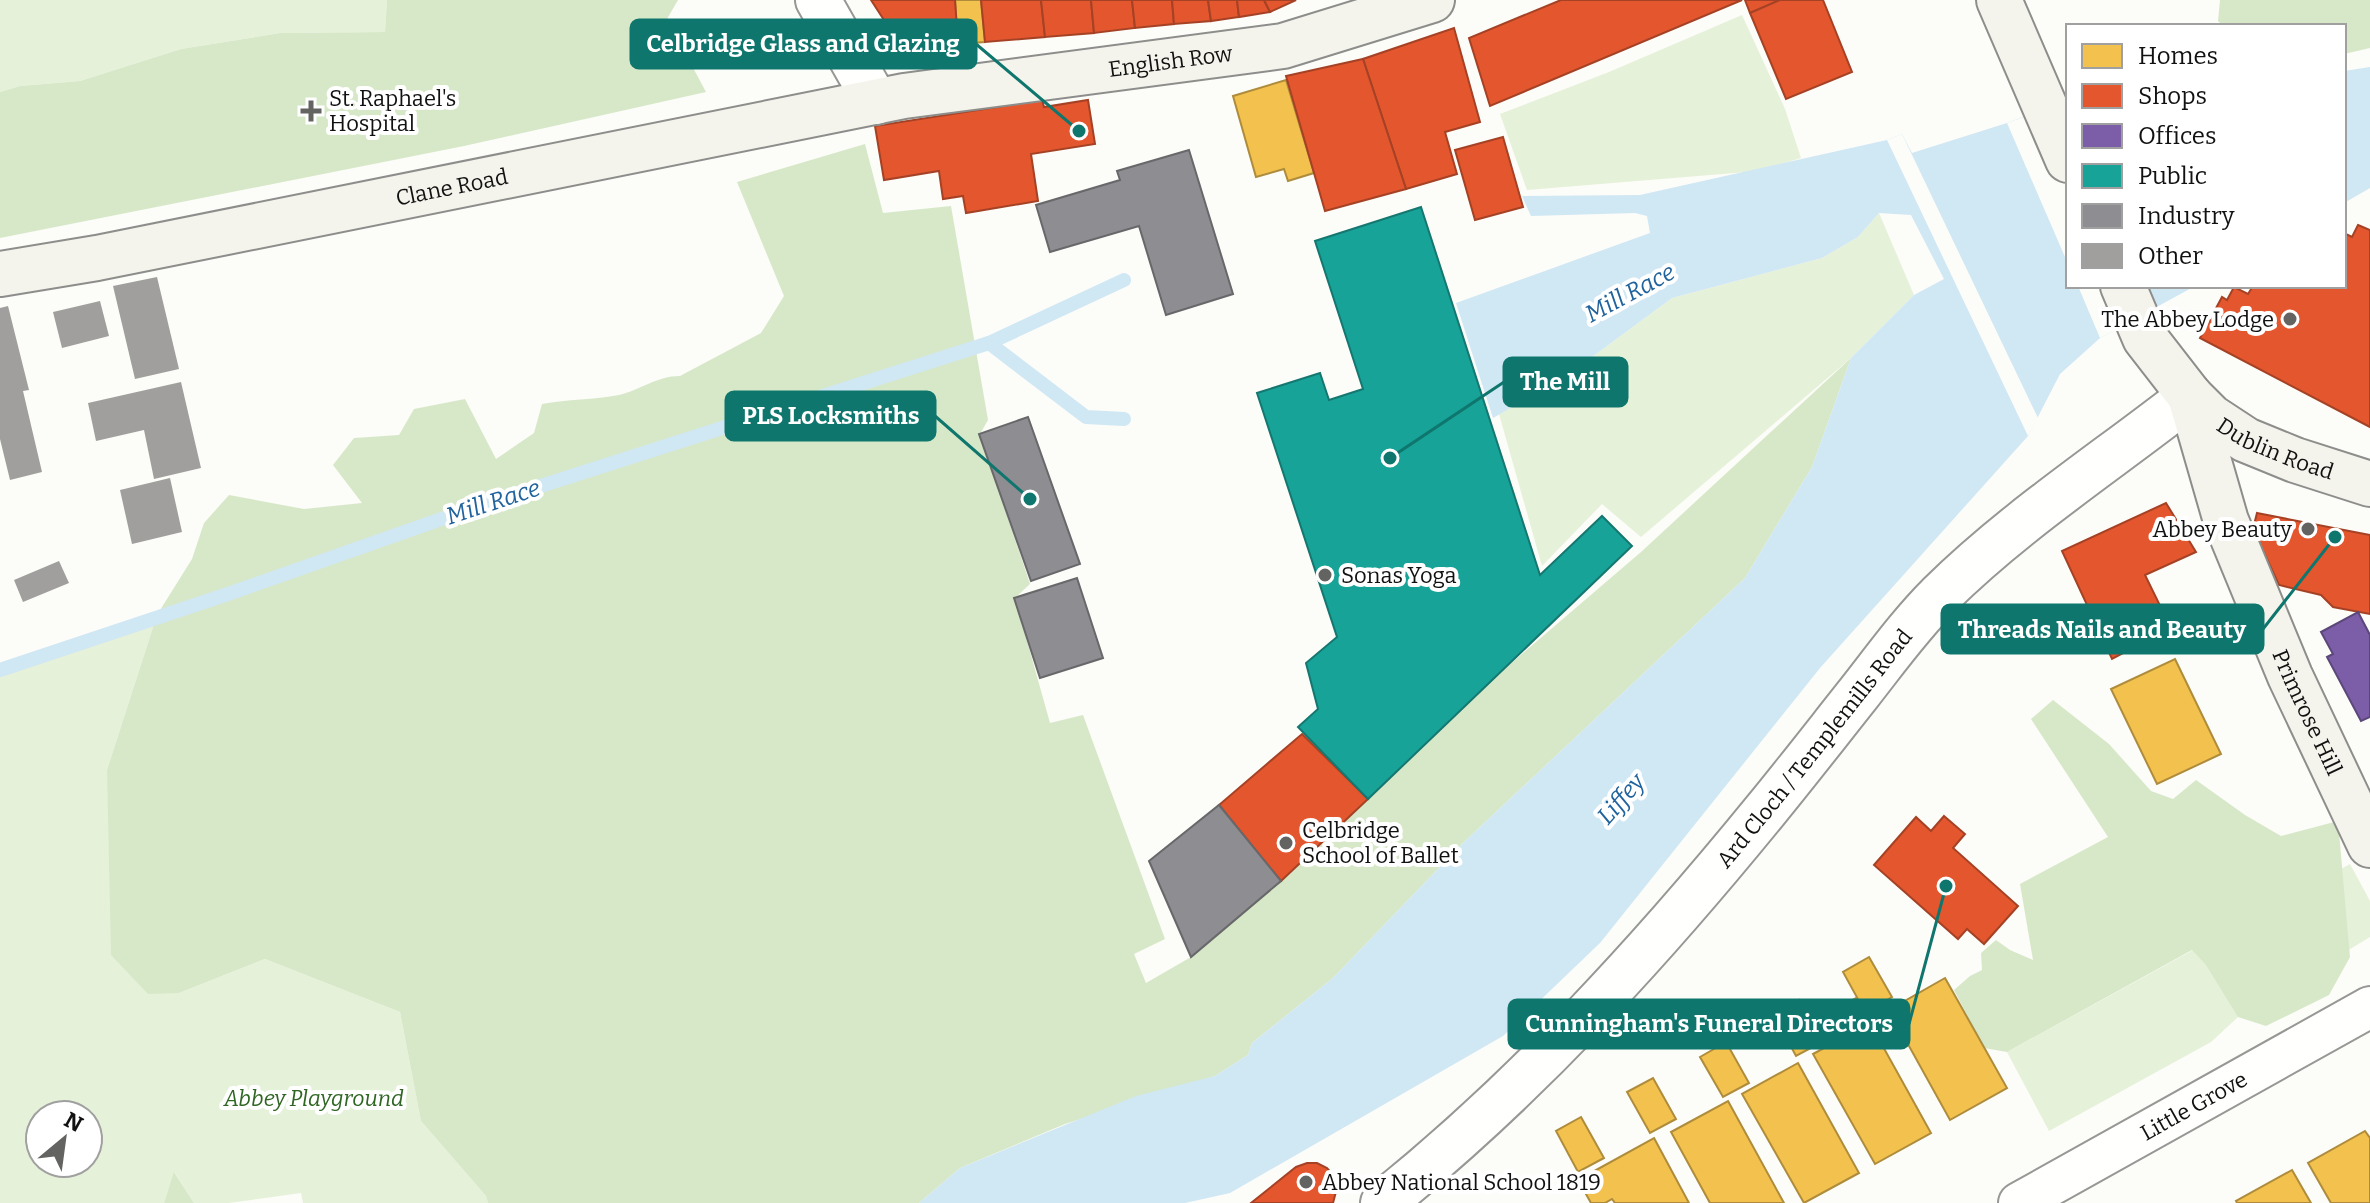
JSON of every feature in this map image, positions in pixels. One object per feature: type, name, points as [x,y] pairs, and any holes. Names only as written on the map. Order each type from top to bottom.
[{"type":"main road","name":"English Row","points":[[890,99],[1283,46],[1432,0]]},
{"type":"main road","points":[[1999,0],[2066,155]]},
{"type":"main road","name":"Clane Road","points":[[0,274],[97,258],[890,99]]},
{"type":"main road","points":[[2124,288],[2145,338],[2190,396]]},
{"type":"main road","name":"Dublin Road","points":[[2190,396],[2211,417],[2246,440],[2295,460],[2370,484]]},
{"type":"main road","name":"Primrose Hill","points":[[2190,396],[2226,521],[2290,676],[2370,845]]},
{"type":"street","points":[[818,0],[890,99]]},
{"type":"street","name":"Ard Cloch / Templemills Road","points":[[1383,1203],[1467,1131],[1612,990],[1687,906],[1939,596],[2012,531],[2190,396]]},
{"type":"street","name":"Little Grove","points":[[2019,1203],[2370,1007]]},
{"type":"green space","points":[[0,0],[387,0],[385,32],[280,33],[181,49],[80,81],[20,86],[0,92]]},
{"type":"green space","name":"St. Raphael's Hospital","points":[[387,0],[678,0],[667,19],[706,92],[464,146],[0,238],[0,92],[20,86],[80,81],[181,49],[280,33],[385,32]]},
{"type":"green space","points":[[2220,0],[2370,0],[2370,48],[2346,54],[2346,24],[2221,24],[2218,21]]},
{"type":"green space","points":[[1742,15],[1785,109],[1801,158],[1759,171],[1527,190],[1500,114]]},
{"type":"green space","points":[[865,144],[883,213],[951,206],[988,420],[980,434],[1030,584],[1015,598],[1050,723],[1083,715],[1165,939],[1134,954],[1146,983],[1191,957],[1281,881],[1495,677],[1641,552],[1851,358],[1812,467],[1745,578],[1462,844],[1333,978],[1252,1043],[1248,1055],[1215,1076],[1065,1124],[960,1168],[919,1203],[488,1203],[486,1196],[421,1121],[400,1012],[265,959],[179,993],[148,994],[111,955],[107,770],[157,615],[192,559],[204,523],[229,495],[304,509],[362,503],[333,465],[354,438],[399,435],[414,409],[465,399],[496,459],[534,433],[542,404],[619,395],[664,378],[680,376],[761,333],[784,296],[737,182]]},
{"type":"green space","points":[[1879,213],[1914,295],[1851,358],[1641,537],[1602,504],[1542,566],[1499,414],[1569,374],[1672,298],[1822,258],[1858,237]]},
{"type":"green space","name":"Abbey Playground","points":[[157,615],[107,770],[179,993],[265,959],[400,1012],[421,1121],[486,1196],[488,1203],[303,1203],[301,1193],[229,1203],[194,1203],[175,1173],[164,1203],[0,1203],[0,671]]},
{"type":"green space","points":[[2053,700],[2109,744],[2151,791],[2173,799],[2196,780],[2281,836],[2338,821],[2350,957],[2329,995],[2266,1026],[2238,1017],[2206,965],[2192,950],[2007,1052],[1984,1048],[1954,990],[1982,970],[1981,953],[1996,940],[2033,960],[2020,884],[2108,837],[2031,719]]},
{"type":"green space","points":[[2350,864],[2370,901],[2370,937],[2238,1017],[2211,1042],[2049,1131],[2007,1052]]},
{"type":"green space","points":[[174,1172],[194,1203],[164,1203]]},
{"type":"water","points":[[2370,67],[2370,188],[2346,202],[2346,71]]},
{"type":"water","name":"Liffey","points":[[2066,101],[2066,288],[2191,288],[2100,338],[2060,374],[2028,436],[1820,668],[1600,943],[1503,1036],[1230,1193],[1185,1203],[919,1203],[960,1168],[1136,1096],[1215,1076],[1248,1055],[1252,1043],[1333,978],[1462,844],[1745,578],[1812,467],[1851,358],[1914,295],[1944,279],[1911,215],[1879,213],[1858,237],[1822,258],[1672,298],[1569,374],[1493,418],[1456,303],[1650,233],[1647,216],[1635,213],[1531,216],[1522,196],[1640,195],[1887,140],[1902,134],[1912,153]]},
{"type":"pier","points":[[2066,108],[2066,259],[2007,123],[2046,109]]},
{"type":"pier","points":[[1902,134],[2038,418],[2028,436],[1887,140]]},
{"type":"pier","points":[[2079,288],[2143,288],[2152,310],[2100,338]]},
{"type":"building: Homes","points":[[955,0],[981,0],[985,42],[958,44]]},
{"type":"building: Homes","points":[[1286,80],[1314,173],[1288,181],[1284,169],[1256,177],[1233,96]]},
{"type":"building: Homes","points":[[2175,659],[2221,754],[2157,784],[2111,689]]},
{"type":"building: Homes","points":[[1869,957],[1892,997],[1865,1012],[1843,972]]},
{"type":"building: Homes","points":[[1945,978],[2007,1088],[1950,1120],[1889,1010]]},
{"type":"building: Homes","points":[[1856,998],[1931,1133],[1875,1164],[1813,1054],[1839,1040],[1825,1015]]},
{"type":"building: Homes","points":[[1799,1000],[1822,1042],[1796,1056],[1774,1015]]},
{"type":"building: Homes","points":[[1726,1042],[1749,1083],[1723,1097],[1700,1057]]},
{"type":"building: Homes","points":[[1798,1063],[1859,1173],[1804,1203],[1742,1094]]},
{"type":"building: Homes","points":[[1653,1078],[1676,1119],[1650,1133],[1627,1092]]},
{"type":"building: Homes","points":[[1728,1101],[1784,1203],[1710,1203],[1671,1132]]},
{"type":"building: Homes","points":[[1581,1117],[1604,1158],[1578,1172],[1556,1131]]},
{"type":"building: Homes","points":[[2365,1131],[2370,1138],[2370,1203],[2331,1203],[2308,1163]]},
{"type":"building: Homes","points":[[1654,1138],[1689,1203],[1615,1203],[1612,1199],[1605,1203],[1591,1203],[1578,1180]]},
{"type":"building: Homes","points":[[2292,1170],[2311,1203],[2237,1203],[2236,1201]]},
{"type":"building: Shops","points":[[871,0],[955,0],[958,44],[904,51]]},
{"type":"building: Shops","points":[[981,0],[1041,0],[1045,37],[985,42]]},
{"type":"building: Shops","points":[[1041,0],[1091,0],[1094,33],[1045,37]]},
{"type":"building: Shops","points":[[1091,0],[1132,0],[1135,28],[1094,33]]},
{"type":"building: Shops","points":[[1132,0],[1172,0],[1174,24],[1135,28]]},
{"type":"building: Shops","points":[[1172,0],[1208,0],[1211,21],[1174,24]]},
{"type":"building: Shops","points":[[1208,0],[1237,0],[1239,17],[1211,21]]},
{"type":"building: Shops","points":[[1237,0],[1264,0],[1270,12],[1239,17]]},
{"type":"building: Shops","points":[[1264,0],[1296,0],[1270,12]]},
{"type":"building: Shops","points":[[1561,0],[1742,0],[1490,106],[1469,38]]},
{"type":"building: Shops","points":[[1745,0],[1780,0],[1750,13]]},
{"type":"building: Shops","points":[[1780,0],[1823,0],[1852,72],[1786,99],[1750,13]]},
{"type":"building: Shops","points":[[1454,28],[1480,122],[1445,132],[1457,174],[1406,189],[1363,59]]},
{"type":"building: Shops","points":[[1363,59],[1406,189],[1325,211],[1286,76]]},
{"type":"building: Shops","points":[[1042,100],[1044,107],[1088,100],[1095,144],[1031,154],[1038,201],[966,213],[963,196],[943,199],[939,171],[884,180],[875,126]]},
{"type":"building: Shops","points":[[1503,137],[1523,207],[1475,220],[1455,150]]},
{"type":"building: Shops","name":"The Abbey Lodge","points":[[2358,225],[2370,230],[2370,427],[2200,338],[2222,297],[2227,300],[2233,288],[2248,294],[2252,288],[2346,288],[2346,234],[2352,237]]},
{"type":"building: Shops","points":[[2166,503],[2196,552],[2145,575],[2171,628],[2112,659],[2062,551]]},
{"type":"building: Shops","points":[[2257,513],[2370,535],[2370,614],[2333,607],[2321,595],[2279,585],[2253,529]]},
{"type":"building: Shops","name":"Celbridge School of Ballet","points":[[1302,734],[1368,799],[1281,881],[1219,805]]},
{"type":"building: Shops","points":[[1944,816],[1965,834],[1953,848],[2018,906],[1984,944],[1967,929],[1958,939],[1874,865],[1916,817],[1931,831]]},
{"type":"building: Shops","name":"Abbey National School 1819","points":[[1317,1163],[1334,1176],[1337,1188],[1333,1203],[1251,1203],[1296,1167]]},
{"type":"building: Offices","points":[[2358,612],[2370,635],[2370,717],[2361,721],[2327,657],[2333,654],[2321,632]]},
{"type":"building: Public","points":[[1421,207],[1540,575],[1602,516],[1632,546],[1368,799],[1298,727],[1318,709],[1306,663],[1337,637],[1257,393],[1320,373],[1329,400],[1363,389],[1315,241]]},
{"type":"building: Industry","points":[[1189,150],[1233,294],[1166,315],[1139,226],[1050,252],[1036,205],[1120,180],[1117,171]]},
{"type":"building: Industry","points":[[1028,417],[1080,564],[1031,581],[979,434]]},
{"type":"building: Industry","points":[[1077,578],[1103,658],[1040,678],[1014,598]]},
{"type":"building: Industry","points":[[1219,805],[1281,881],[1191,957],[1149,861]]},
{"type":"building: Other","points":[[157,277],[179,369],[135,379],[113,286]]},
{"type":"building: Other","points":[[100,301],[109,336],[62,348],[53,312]]},
{"type":"building: Other","points":[[8,306],[29,390],[23,391],[42,472],[10,480],[0,439],[0,308]]},
{"type":"building: Other","points":[[181,382],[201,468],[154,479],[144,430],[96,441],[88,403]]},
{"type":"building: Other","points":[[170,478],[182,532],[132,544],[120,490]]},
{"type":"building: Other","points":[[59,561],[69,583],[23,602],[14,580]]},
{"type":"waterway","name":"Mill Race","points":[[0,670],[487,503],[989,343],[1124,280]]},
{"type":"waterway","name":"Mill Race","points":[[989,343],[1086,417],[1124,419]]},
{"type":"place","name":"St. Raphael's Hospital","points":[[311,111]]},
{"type":"place","name":"Celbridge Glass and Glazing","points":[[1079,131]]},
{"type":"place","name":"The Abbey Lodge","points":[[2290,319]]},
{"type":"place","name":"The Mill","points":[[1390,458]]},
{"type":"place","name":"PLS Locksmiths","points":[[1030,499]]},
{"type":"place","name":"Abbey Beauty","points":[[2308,529]]},
{"type":"place","name":"Threads Nails and Beauty","points":[[2335,537]]},
{"type":"place","name":"Sonas Yoga","points":[[1325,575]]},
{"type":"place","name":"Celbridge School of Ballet","points":[[1286,843]]},
{"type":"place","name":"Cunningham's Funeral Directors","points":[[1946,886]]},
{"type":"place","name":"Abbey National School 1819","points":[[1306,1182]]}]
